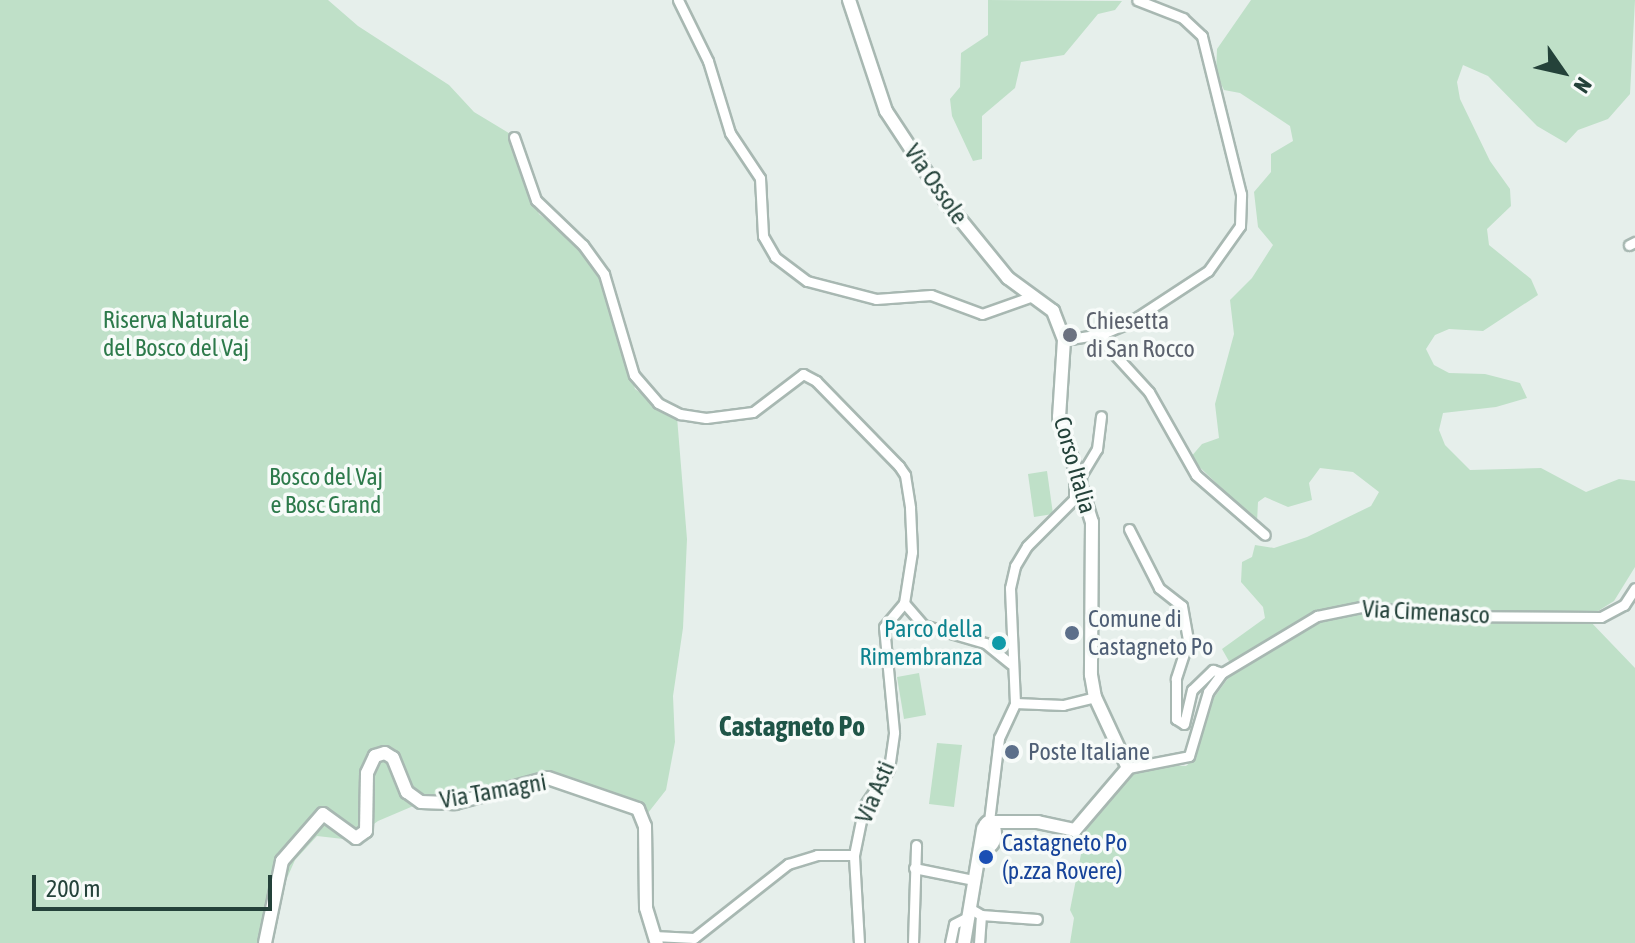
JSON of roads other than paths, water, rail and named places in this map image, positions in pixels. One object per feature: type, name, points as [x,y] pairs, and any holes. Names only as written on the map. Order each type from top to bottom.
[{"type":"street","points":[[678,0],[708,61],[730,133],[760,178],[763,236],[775,257],[807,281],[876,299],[931,295],[982,314],[1033,296]]},
{"type":"street","name":"Via Ossole","points":[[849,0],[886,111],[946,202],[1008,278],[1053,311],[1064,340]]},
{"type":"street","points":[[1064,340],[1102,334],[1208,271],[1240,226],[1241,194],[1202,36],[1183,18],[1137,0]]},
{"type":"street","points":[[514,137],[536,200],[583,245],[604,274],[634,375],[658,403],[691,416],[744,414],[765,406],[792,378],[803,374],[816,381],[905,475],[912,552],[904,603],[923,625],[985,643],[1011,664]]},
{"type":"street","points":[[1102,334],[1107,346],[1149,392],[1196,475],[1265,535]]},
{"type":"street","name":"Corso Italia","points":[[1064,340],[1059,417],[1081,478],[1092,522],[1090,660],[1095,697],[1128,768]]},
{"type":"street","points":[[979,943],[973,913],[973,880],[989,826],[999,738],[1015,703],[1010,588],[1015,566],[1027,546],[1074,499],[1074,483],[1081,478],[1097,449],[1101,416]]},
{"type":"street","name":"Via Cimenasco","points":[[1129,529],[1159,588],[1182,606],[1188,641],[1176,679],[1176,719],[1184,724],[1192,690],[1213,670],[1222,673],[1317,616],[1366,606],[1432,616],[1601,617],[1624,605],[1635,588]]},
{"type":"street","name":"Via Asti","points":[[859,943],[854,855],[864,806],[890,761],[895,712],[882,641],[890,614],[904,603]]},
{"type":"street","points":[[989,826],[1007,821],[1079,828],[1128,768],[1189,756],[1208,692],[1222,673]]},
{"type":"street","points":[[1015,703],[1063,705],[1095,697]]},
{"type":"street","name":"Via Tamagni","points":[[265,943],[282,861],[323,814],[356,838],[366,831],[367,773],[375,756],[385,753],[393,758],[407,792],[421,802],[455,803],[548,778],[638,809],[645,826],[646,908],[655,940]]},
{"type":"street","points":[[913,943],[916,845]]},
{"type":"street","points":[[655,940],[694,938],[788,864],[817,855],[854,855]]},
{"type":"street","points":[[914,868],[973,880]]},
{"type":"street","points":[[964,943],[973,913]]},
{"type":"street","points":[[950,943],[954,924],[973,913],[1037,919]]},
{"type":"place","name":"Chiesetta di San Rocco","points":[[1070,335]]},
{"type":"place","name":"Comune di Castagneto Po","points":[[1072,633]]},
{"type":"place","name":"Parco della Rimembranza","points":[[999,643]]},
{"type":"place","name":"Poste Italiane","points":[[1012,752]]},
{"type":"place","name":"Castagneto Po (p.zza Rovere)","points":[[986,857]]},
{"type":"district","name":"Castagneto Po","points":[[792,726]]},
{"type":"park label","name":"Riserva Naturale del Bosco del Vaj","points":[[176,334]]},
{"type":"park label","name":"Bosco del Vaj e Bosc Grand","points":[[326,491]]}]
